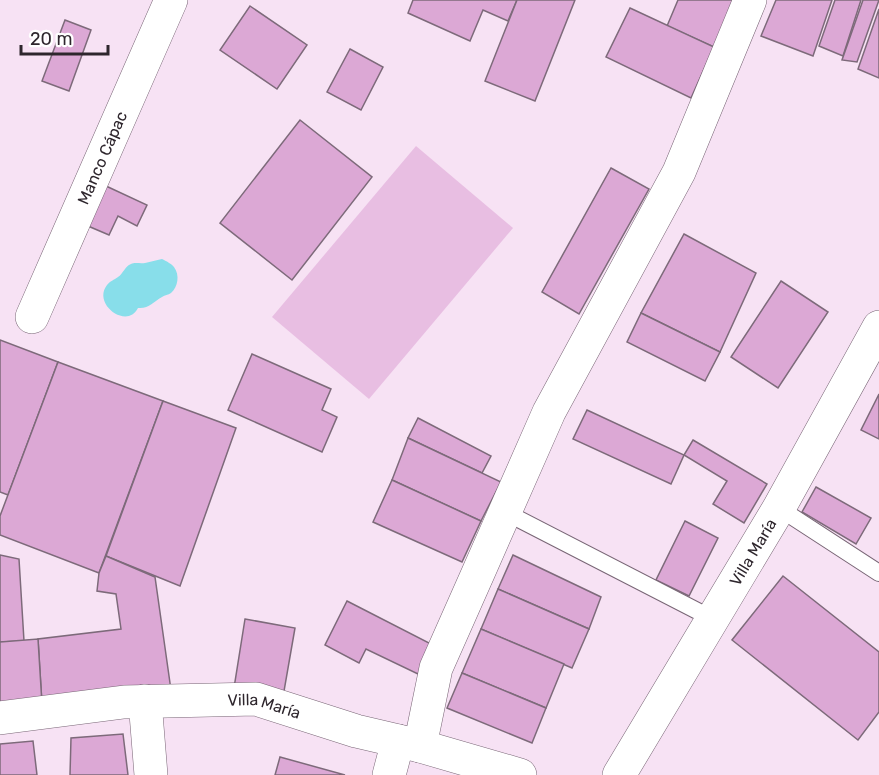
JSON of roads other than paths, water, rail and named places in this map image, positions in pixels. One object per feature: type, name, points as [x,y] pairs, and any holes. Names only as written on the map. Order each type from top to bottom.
[{"type":"street","name":"Manco Cápac","points":[[32,317],[171,0]]},
{"type":"street","points":[[389,775],[409,744],[436,668],[549,412],[679,172],[750,0]]},
{"type":"street","name":"Villa María","points":[[619,775],[779,508],[879,327]]},
{"type":"street","name":"Villa María","points":[[0,718],[124,702],[256,699],[356,731],[520,775]]},
{"type":"street","points":[[145,701],[151,775]]},
{"type":"lane","points":[[779,508],[879,573]]},
{"type":"lane","points":[[505,512],[713,619]]},
{"type":"water","points":[[162,259],[173,266],[178,277],[177,284],[171,293],[126,316],[113,312],[107,306],[104,292],[107,285],[120,276],[127,266]]}]
